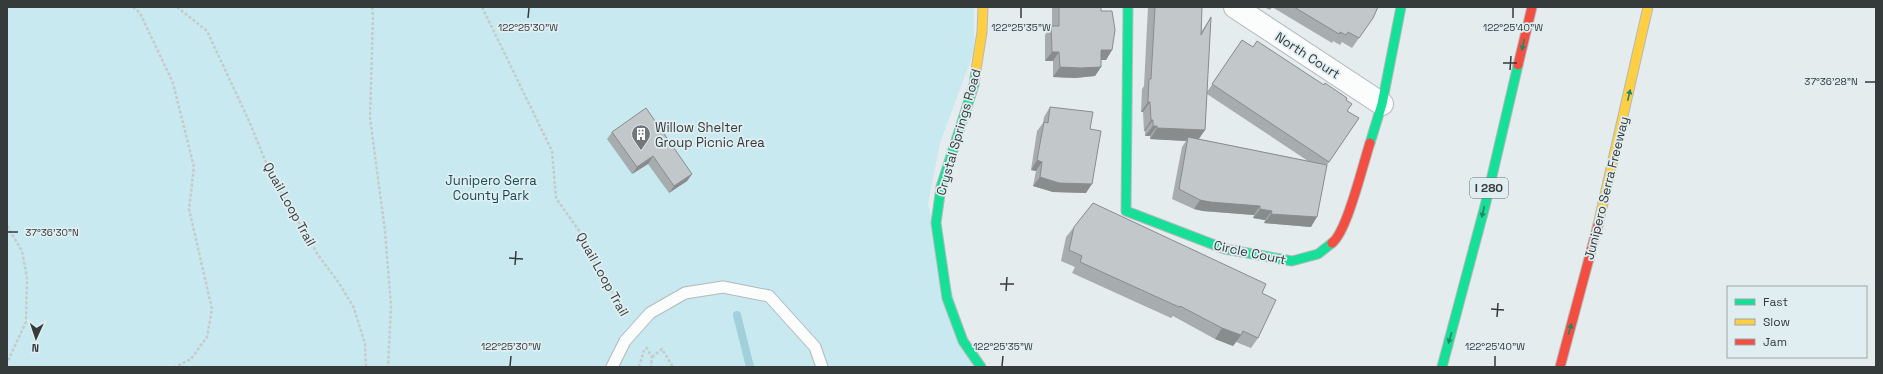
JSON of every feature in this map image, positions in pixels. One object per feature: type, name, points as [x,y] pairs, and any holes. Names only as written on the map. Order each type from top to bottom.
[{"type":"main road","name":"Crystal Springs Road","points":[[982,367],[963,341],[947,298],[936,223],[941,187],[974,85],[982,32],[983,7]]},
{"type":"main road","name":"Circle Court","points":[[1128,7],[1126,211],[1218,246],[1292,261],[1318,254],[1336,240],[1346,218],[1382,104],[1401,7]]},
{"type":"main road","name":"I 280","points":[[1442,367],[1485,206],[1532,7]]},
{"type":"main road","name":"Junipero Serra Freeway","points":[[1560,367],[1607,188],[1648,7]]},
{"type":"street","name":"North Court","points":[[1235,7],[1382,104]]},
{"type":"lane","points":[[612,367],[625,341],[650,313],[685,293],[723,287],[769,296],[815,347],[822,367]]},
{"type":"path","points":[[133,7],[140,13],[173,83],[194,166],[189,210],[212,309],[207,337],[191,359],[175,367]]},
{"type":"path","name":"Quail Loop Trail","points":[[177,7],[207,31],[249,121],[272,177],[318,255],[339,283],[354,308],[365,344],[366,367]]},
{"type":"path","points":[[372,7],[370,118],[385,231],[391,306],[388,367]]},
{"type":"path","name":"Quail Loop Trail","points":[[482,7],[552,151],[556,198],[585,239],[596,266],[634,330]]},
{"type":"path","points":[[7,226],[22,252],[27,278],[26,322],[7,364]]},
{"type":"path","points":[[639,367],[645,346],[652,357],[651,367]]},
{"type":"path","points":[[652,357],[662,349],[673,367]]},
{"type":"green space","name":"Junipero Serra County Park","points":[[7,7],[974,7],[974,51],[940,143],[928,204],[973,367],[7,367]]},
{"type":"building","points":[[1059,7],[1101,7],[1101,11],[1112,11],[1115,30],[1112,50],[1101,50],[1101,67],[1060,67],[1059,52],[1052,52],[1051,26],[1059,26]]},
{"type":"building","points":[[1155,7],[1202,7],[1201,35],[1211,17],[1205,130],[1157,128],[1157,126],[1153,126],[1153,120],[1151,120],[1150,102],[1148,102],[1149,79],[1151,79]]},
{"type":"building","points":[[1294,7],[1378,7],[1373,18],[1359,38],[1348,32],[1346,35],[1340,32],[1339,34]]},
{"type":"building","points":[[1242,40],[1253,47],[1257,41],[1324,85],[1325,83],[1347,98],[1346,100],[1352,104],[1347,111],[1359,118],[1329,162],[1212,84]]},
{"type":"building","points":[[1050,107],[1093,112],[1090,129],[1101,131],[1092,184],[1059,183],[1040,177],[1042,162],[1037,160],[1044,122],[1048,123]]},
{"type":"building","name":"Willow Shelter Group Picnic Area","points":[[646,108],[692,174],[674,186],[653,156],[637,167],[612,132]]},
{"type":"building","points":[[1188,137],[1327,165],[1317,217],[1271,214],[1272,211],[1260,209],[1260,206],[1200,200],[1179,189]]},
{"type":"building","points":[[1093,203],[1266,284],[1262,293],[1276,300],[1258,338],[1243,331],[1241,335],[1222,328],[1180,306],[1179,307],[1080,262],[1082,256],[1069,250],[1074,227]]},
{"type":"waterway","points":[[737,315],[750,367]]},
{"type":"traffic: fast","points":[[1128,7],[1126,211],[1225,249],[1292,261],[1318,254],[1332,243]]},
{"type":"traffic: fast","points":[[1370,143],[1382,104],[1401,7]]},
{"type":"traffic: fast","points":[[1442,367],[1485,206],[1518,65]]},
{"type":"traffic: fast","points":[[976,70],[974,85],[941,187],[936,223],[947,298],[963,341],[981,367]]},
{"type":"traffic: slow","points":[[976,70],[982,32],[983,7]]},
{"type":"traffic: slow","points":[[1598,225],[1648,7]]},
{"type":"traffic: jam","points":[[1518,65],[1532,7]]},
{"type":"traffic: jam","points":[[1332,243],[1338,236],[1349,212],[1370,143]]},
{"type":"traffic: jam","points":[[1560,367],[1598,225]]},
{"type":"place","name":"Willow Shelter Group Picnic Area","points":[[641,151]]}]
